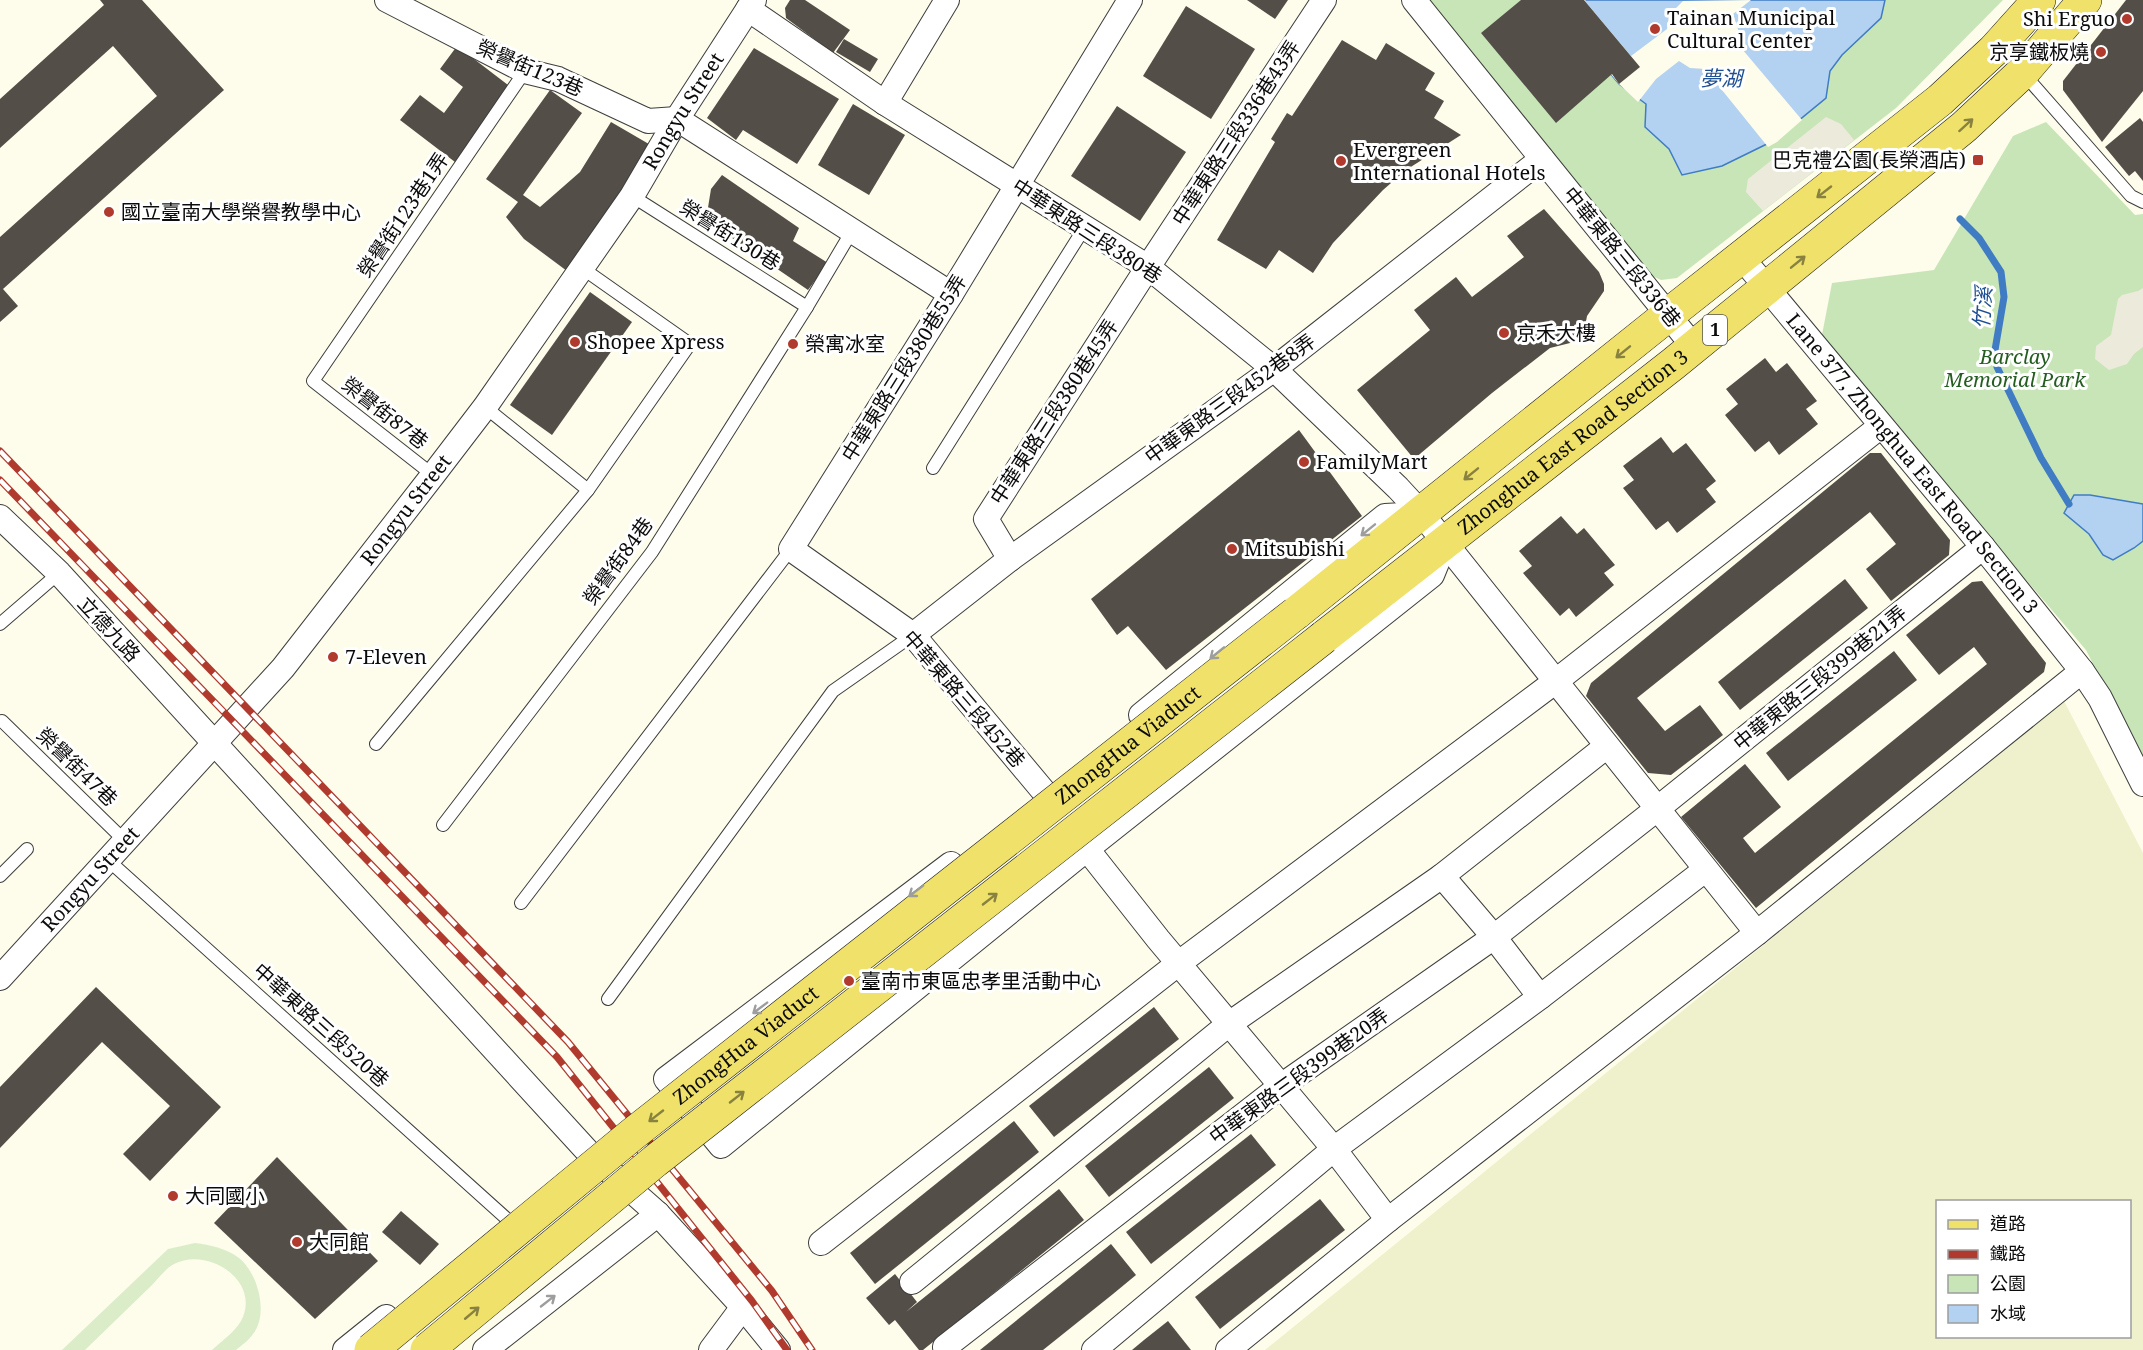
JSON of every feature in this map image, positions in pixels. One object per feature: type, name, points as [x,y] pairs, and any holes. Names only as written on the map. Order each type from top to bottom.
[{"type":"main road","name":"Zhonghua East Road Section 3","points":[[1296,614],[1940,100],[1994,50],[2039,0]]},
{"type":"main road","name":"Zhonghua East Road Section 3","points":[[1324,637],[1694,346],[1964,127],[2023,72],[2085,0]]},
{"type":"main road","name":"ZhongHua Viaduct","points":[[371,1350],[634,1133],[1296,614]]},
{"type":"main road","name":"ZhongHua Viaduct","points":[[427,1350],[655,1161],[1324,637]]},
{"type":"street","name":"榮譽街123巷","points":[[387,0],[525,70],[558,79],[648,121],[677,119]]},
{"type":"street","points":[[885,103],[947,0]]},
{"type":"street","name":"中華東路三段380巷55弄","points":[[791,549],[951,294],[1130,0]]},
{"type":"street","name":"中華東路三段336巷43弄","points":[[1148,267],[1324,0]]},
{"type":"street","name":"中華東路三段336巷","points":[[1414,0],[1694,346]]},
{"type":"street","name":"中華東路三段380巷","points":[[751,5],[885,103],[1148,267],[1274,369],[1398,488],[1446,542],[1757,933]]},
{"type":"street","name":"Rongyu Street","points":[[0,978],[283,668],[433,475],[485,407],[632,196],[677,119],[751,5]]},
{"type":"street","points":[[677,119],[951,294]]},
{"type":"street","name":"中華東路三段452巷8弄","points":[[913,635],[1010,559],[1274,369],[1542,159]]},
{"type":"street","name":"Lane 377, Zhonghua East Road Section 3","points":[[1742,258],[1983,547],[2082,671],[2100,698],[2143,784]]},
{"type":"street","name":"中華東路三段380巷45弄","points":[[1010,559],[986,519],[1148,267]]},
{"type":"street","points":[[821,1243],[1179,963],[1556,681],[1881,426]]},
{"type":"street","points":[[1422,514],[1385,516],[1045,793],[666,1079],[721,1146],[1087,849],[1432,574],[1446,542]]},
{"type":"street","name":"立德九路","points":[[0,517],[58,573],[589,1153],[658,1214],[743,1307],[778,1350]]},
{"type":"street","name":"中華東路三段399巷21弄","points":[[1657,809],[1983,547]]},
{"type":"street","name":"中華東路三段452巷","points":[[791,549],[913,635],[1045,793]]},
{"type":"street","points":[[1227,1350],[1388,1220],[1757,933],[2082,671]]},
{"type":"street","points":[[912,1282],[1229,1024],[1442,876],[1606,746]]},
{"type":"street","name":"中華東路三段399巷20弄","points":[[945,1347],[1281,1086],[1494,937],[1657,809]]},
{"type":"street","points":[[1087,849],[1334,1149],[1388,1220]]},
{"type":"street","points":[[1094,1350],[1334,1149],[1540,997],[1705,870]]},
{"type":"street","points":[[1442,876],[1494,937],[1540,997]]},
{"type":"street","points":[[345,1350],[589,1153]]},
{"type":"street","points":[[485,1350],[658,1214]]},
{"type":"street","points":[[711,1350],[743,1307]]},
{"type":"lane","name":"榮譽街123巷1弄","points":[[313,381],[525,70]]},
{"type":"lane","points":[[2023,72],[2131,196],[2143,202]]},
{"type":"lane","name":"榮譽街130巷","points":[[632,196],[807,307]]},
{"type":"lane","points":[[933,468],[1084,227]]},
{"type":"lane","name":"榮譽街84巷","points":[[443,825],[652,552],[807,307],[852,231]]},
{"type":"lane","points":[[376,744],[588,489],[690,344],[582,268]]},
{"type":"lane","name":"榮譽街87巷","points":[[313,381],[433,475]]},
{"type":"lane","points":[[485,407],[588,489]]},
{"type":"lane","points":[[521,903],[791,549]]},
{"type":"lane","points":[[0,624],[58,573]]},
{"type":"lane","points":[[608,999],[833,691],[913,635]]},
{"type":"lane","name":"榮譽街47巷","points":[[2,721],[125,841]]},
{"type":"lane","points":[[0,876],[27,849]]},
{"type":"lane","name":"中華東路三段520巷","points":[[108,860],[507,1219]]},
{"type":"green space","points":[[1425,0],[2003,0],[1896,108],[1677,278],[1661,280],[1644,272]]},
{"type":"green space","name":"Barclay Memorial Park","points":[[2046,122],[2135,215],[2143,214],[2143,763],[2086,650],[1821,340],[1832,283],[1934,270],[2013,136]]},
{"type":"green space","points":[[2064,701],[2143,853],[2143,1350],[1265,1350]]},
{"type":"green space","points":[[195,1243],[218,1248],[239,1258],[246,1265],[256,1283],[261,1305],[258,1326],[250,1338],[236,1350],[212,1350],[241,1321],[246,1307],[244,1293],[238,1281],[216,1264],[202,1260],[188,1260],[168,1268],[85,1350],[62,1350],[168,1249]]},
{"type":"shaded area","points":[[1826,117],[1841,124],[1854,140],[1763,211],[1746,192],[1748,179]]},
{"type":"shaded area","points":[[2143,288],[2143,347],[2127,364],[2109,370],[2095,359],[2096,346],[2111,335],[2118,299],[2122,295]]},
{"type":"water","name":"夢湖","points":[[1550,0],[1885,0],[1881,18],[1842,55],[1830,71],[1826,98],[1775,140],[1722,166],[1682,175],[1669,149],[1645,127],[1646,104],[1619,84]]},
{"type":"water","points":[[2074,495],[2090,495],[2143,504],[2143,541],[2113,560],[2103,555],[2089,534],[2064,513]]},
{"type":"pier","points":[[1550,0],[1586,0],[1631,56],[1667,29],[1669,15],[1683,1],[1751,0],[1733,14],[1738,29],[1737,43],[1802,120],[1768,147],[1705,69],[1690,68],[1679,61],[1656,79],[1638,102],[1619,84]]},
{"type":"building","points":[[100,0],[142,0],[224,90],[3,289],[18,306],[0,322],[0,237],[157,96],[113,46],[0,148],[0,99],[104,5]]},
{"type":"building","points":[[790,0],[805,0],[850,30],[833,53],[786,18],[785,8]]},
{"type":"building","points":[[1247,0],[1288,0],[1275,19]]},
{"type":"building","points":[[1521,0],[1584,0],[1640,67],[1619,84],[1612,74],[1556,123],[1481,33]]},
{"type":"building","points":[[2126,0],[2143,0],[2143,91],[2102,142],[2063,90],[2063,81]]},
{"type":"building","points":[[1186,6],[1255,49],[1211,119],[1143,76]]},
{"type":"building","points":[[844,39],[878,59],[870,72],[836,52]]},
{"type":"building","name":"Evergreen International Hotels","points":[[1342,40],[1376,60],[1386,43],[1435,73],[1425,90],[1444,101],[1434,118],[1461,135],[1406,170],[1383,190],[1333,243],[1313,273],[1279,250],[1266,269],[1217,240],[1275,142],[1271,139],[1287,113],[1292,116]]},
{"type":"building","points":[[457,46],[512,88],[455,162],[400,120],[420,95],[444,113],[463,87],[440,69]]},
{"type":"building","points":[[754,48],[839,99],[797,164],[743,130],[736,140],[707,118]]},
{"type":"building","points":[[550,90],[582,113],[523,195],[540,207],[580,172],[611,122],[654,147],[567,271],[524,239],[506,217],[518,202],[486,179]]},
{"type":"building","points":[[853,104],[905,135],[869,195],[818,165]]},
{"type":"building","points":[[1117,106],[1186,152],[1140,221],[1071,176]]},
{"type":"building","points":[[2140,118],[2143,122],[2143,181],[2135,171],[2129,176],[2105,147]]},
{"type":"building","points":[[722,175],[799,228],[793,241],[828,263],[808,290],[706,220],[711,189]]},
{"type":"building","name":"京禾大樓","points":[[1544,209],[1599,272],[1604,291],[1587,316],[1585,327],[1579,336],[1570,343],[1550,348],[1492,393],[1414,459],[1357,390],[1430,330],[1414,310],[1456,277],[1472,297],[1524,257],[1507,236]]},
{"type":"building","points":[[590,292],[632,322],[552,435],[510,405]]},
{"type":"building","points":[[1765,358],[1776,372],[1787,363],[1817,401],[1806,409],[1818,424],[1779,455],[1769,441],[1755,452],[1725,415],[1738,404],[1726,389]]},
{"type":"building","points":[[1299,430],[1362,516],[1166,670],[1128,626],[1117,635],[1091,599]]},
{"type":"building","points":[[1661,437],[1673,453],[1686,443],[1716,481],[1706,489],[1716,502],[1677,533],[1668,521],[1656,530],[1623,488],[1634,480],[1623,466]]},
{"type":"building","points":[[1870,453],[1881,453],[1950,540],[1949,555],[1891,601],[1866,569],[1896,544],[1870,512],[1637,698],[1665,731],[1700,705],[1723,735],[1671,775],[1648,773],[1586,696],[1591,683]]},
{"type":"building","points":[[1561,516],[1577,534],[1584,528],[1615,565],[1604,573],[1614,585],[1576,617],[1569,608],[1560,616],[1523,573],[1532,566],[1519,551]]},
{"type":"building","points":[[1845,579],[1868,608],[1740,710],[1718,682]]},
{"type":"building","points":[[1982,581],[2046,663],[2044,672],[1756,908],[1681,817],[1745,764],[1781,807],[1743,838],[1755,853],[1987,664],[1974,647],[1939,675],[1906,635],[1972,582]]},
{"type":"building","points":[[1894,651],[1917,680],[1788,781],[1766,753]]},
{"type":"building","points":[[96,987],[221,1107],[150,1181],[123,1154],[170,1106],[102,1042],[0,1148],[0,1087]]},
{"type":"building","points":[[1154,1007],[1179,1039],[1054,1137],[1029,1106]]},
{"type":"building","points":[[1209,1067],[1234,1098],[1109,1197],[1085,1166]]},
{"type":"building","points":[[1014,1121],[1039,1152],[875,1284],[850,1253]]},
{"type":"building","points":[[1251,1134],[1276,1165],[1151,1264],[1126,1232]]},
{"type":"building","name":"大同館","points":[[277,1157],[378,1261],[315,1319],[214,1223]]},
{"type":"building","points":[[1059,1189],[1084,1220],[923,1350],[919,1350],[895,1320],[889,1325],[866,1298],[895,1274],[917,1302],[906,1312]]},
{"type":"building","points":[[1320,1199],[1345,1230],[1220,1329],[1195,1297]]},
{"type":"building","points":[[401,1211],[439,1244],[420,1265],[382,1232]]},
{"type":"building","points":[[1111,1244],[1136,1275],[1113,1294],[1043,1350],[980,1350]]},
{"type":"building","points":[[1168,1321],[1191,1350],[1132,1350],[1144,1340]]},
{"type":"waterway","name":"竹溪","points":[[1960,219],[1979,238],[2001,272],[2004,297],[1995,350],[1997,367],[2041,458],[2069,504]]},
{"type":"railway","points":[[0,451],[568,1042],[772,1291],[812,1350]]},
{"type":"railway","points":[[0,480],[557,1057],[752,1301],[787,1350]]},
{"type":"place","name":"Shi Erguo","points":[[2127,19]]},
{"type":"place","name":"Tainan Municipal Cultural Center","points":[[1655,29]]},
{"type":"place","name":"京享鐵板燒","points":[[2101,52]]},
{"type":"place","name":"巴克禮公園(長榮酒店)","points":[[1978,160]]},
{"type":"place","name":"Evergreen International Hotels","points":[[1341,161]]},
{"type":"place","name":"國立臺南大學榮譽教學中心","points":[[109,212]]},
{"type":"place","name":"京禾大樓","points":[[1504,333]]},
{"type":"place","name":"Shopee Xpress","points":[[575,342]]},
{"type":"place","name":"榮寓冰室","points":[[793,344]]},
{"type":"place","name":"FamilyMart","points":[[1304,462]]},
{"type":"place","name":"Mitsubishi","points":[[1232,549]]},
{"type":"place","name":"7-Eleven","points":[[333,657]]},
{"type":"place","name":"臺南市東區忠孝里活動中心","points":[[849,981]]},
{"type":"place","name":"大同國小","points":[[173,1196]]},
{"type":"place","name":"大同館","points":[[297,1242]]}]
